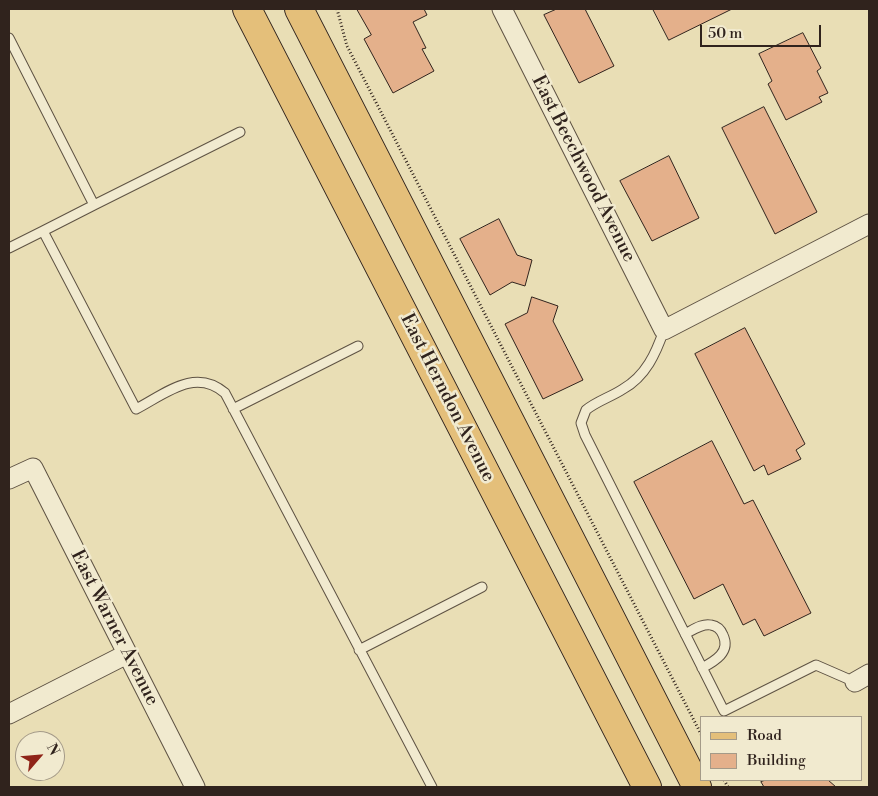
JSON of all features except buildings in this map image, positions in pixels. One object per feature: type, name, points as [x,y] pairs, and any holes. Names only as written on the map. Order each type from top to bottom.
[{"type":"main road","name":"East Herndon Avenue","points":[[247,9],[647,787]]},
{"type":"main road","points":[[299,9],[697,787]]},
{"type":"street","name":"East Beechwood Avenue","points":[[502,9],[664,330]]},
{"type":"street","points":[[664,330],[869,224]]},
{"type":"street","name":"East Warner Avenue","points":[[9,479],[32,468],[195,787]]},
{"type":"street","points":[[9,714],[127,654]]},
{"type":"lane","points":[[9,38],[94,205]]},
{"type":"lane","points":[[9,248],[240,132]]},
{"type":"lane","points":[[43,231],[136,409],[187,382],[202,381],[216,385],[225,393],[432,787]]},
{"type":"lane","points":[[664,330],[656,353],[646,368],[626,388],[586,410],[581,423],[585,435],[724,711],[816,665],[862,678]]},
{"type":"lane","points":[[233,409],[358,346]]},
{"type":"lane","points":[[359,650],[482,587]]},
{"type":"lane","points":[[685,634],[701,626],[711,624],[718,628],[723,636],[725,644],[723,653],[717,660],[702,668]]},
{"type":"path","points":[[337,9],[347,46],[700,732]]}]
